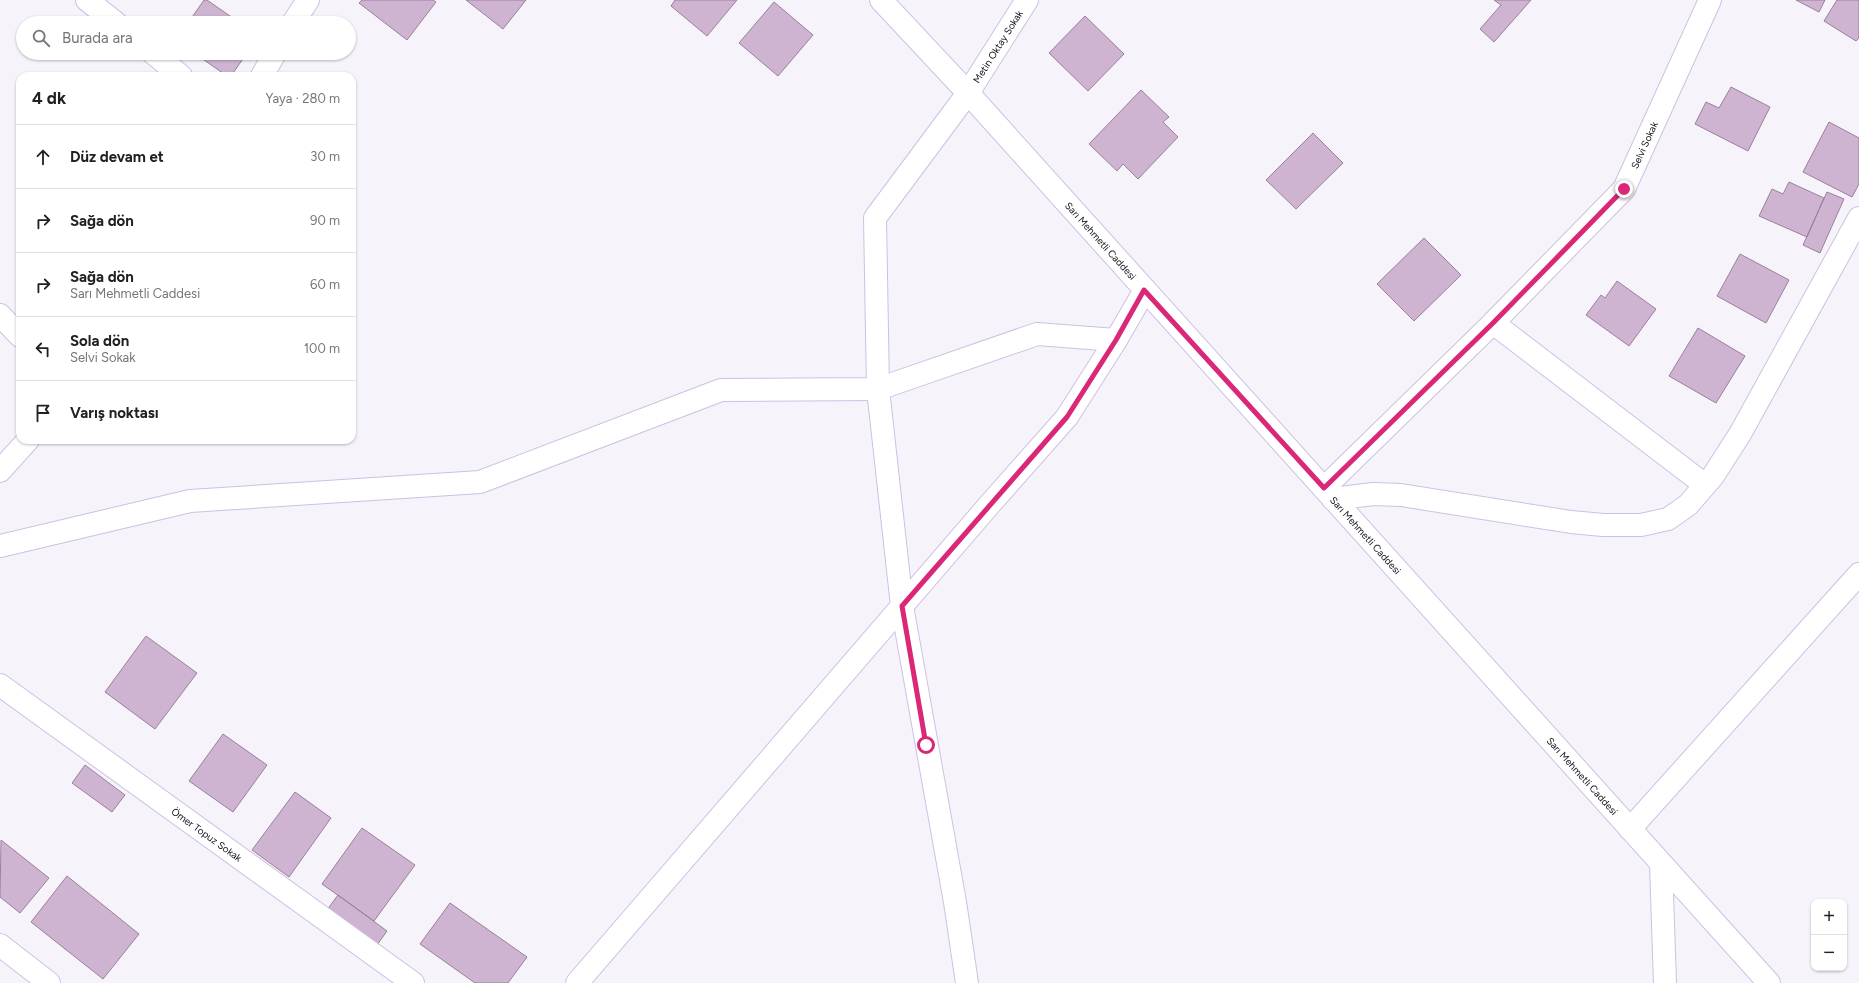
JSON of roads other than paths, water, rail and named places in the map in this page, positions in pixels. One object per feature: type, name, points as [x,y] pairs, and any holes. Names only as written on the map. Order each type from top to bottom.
[{"type":"street","points":[[87,0],[107,16]]},
{"type":"street","points":[[298,16],[308,0]]},
{"type":"street","name":"Sarı Mehmetli Caddesi","points":[[881,0],[968,93],[1769,983]]},
{"type":"street","name":"Metin Oktay Sokak","points":[[968,983],[902,606],[878,389],[875,218],[968,93],[1026,0]]},
{"type":"street","name":"Selvi Sokak","points":[[1329,494],[1624,189],[1710,0]]},
{"type":"street","points":[[162,60],[176,72]]},
{"type":"street","points":[[264,72],[271,60]]},
{"type":"street","points":[[1329,494],[1401,495],[1571,522],[1603,525],[1641,526],[1668,519],[1688,506],[1713,476],[1740,434],[1859,218]]},
{"type":"street","points":[[577,983],[1067,417],[1116,340],[1144,290]]},
{"type":"street","points":[[0,315],[16,332]]},
{"type":"street","points":[[1493,323],[1705,485]]},
{"type":"street","points":[[0,546],[190,501],[480,482],[721,390],[878,389],[1037,334],[1116,340]]},
{"type":"street","points":[[0,471],[24,444]]},
{"type":"street","points":[[1630,829],[1859,574]]},
{"type":"street","name":"Ömer Topuz Sokak","points":[[0,685],[413,983]]},
{"type":"street","points":[[1662,864],[1665,983]]},
{"type":"street","points":[[0,945],[49,983]]}]
